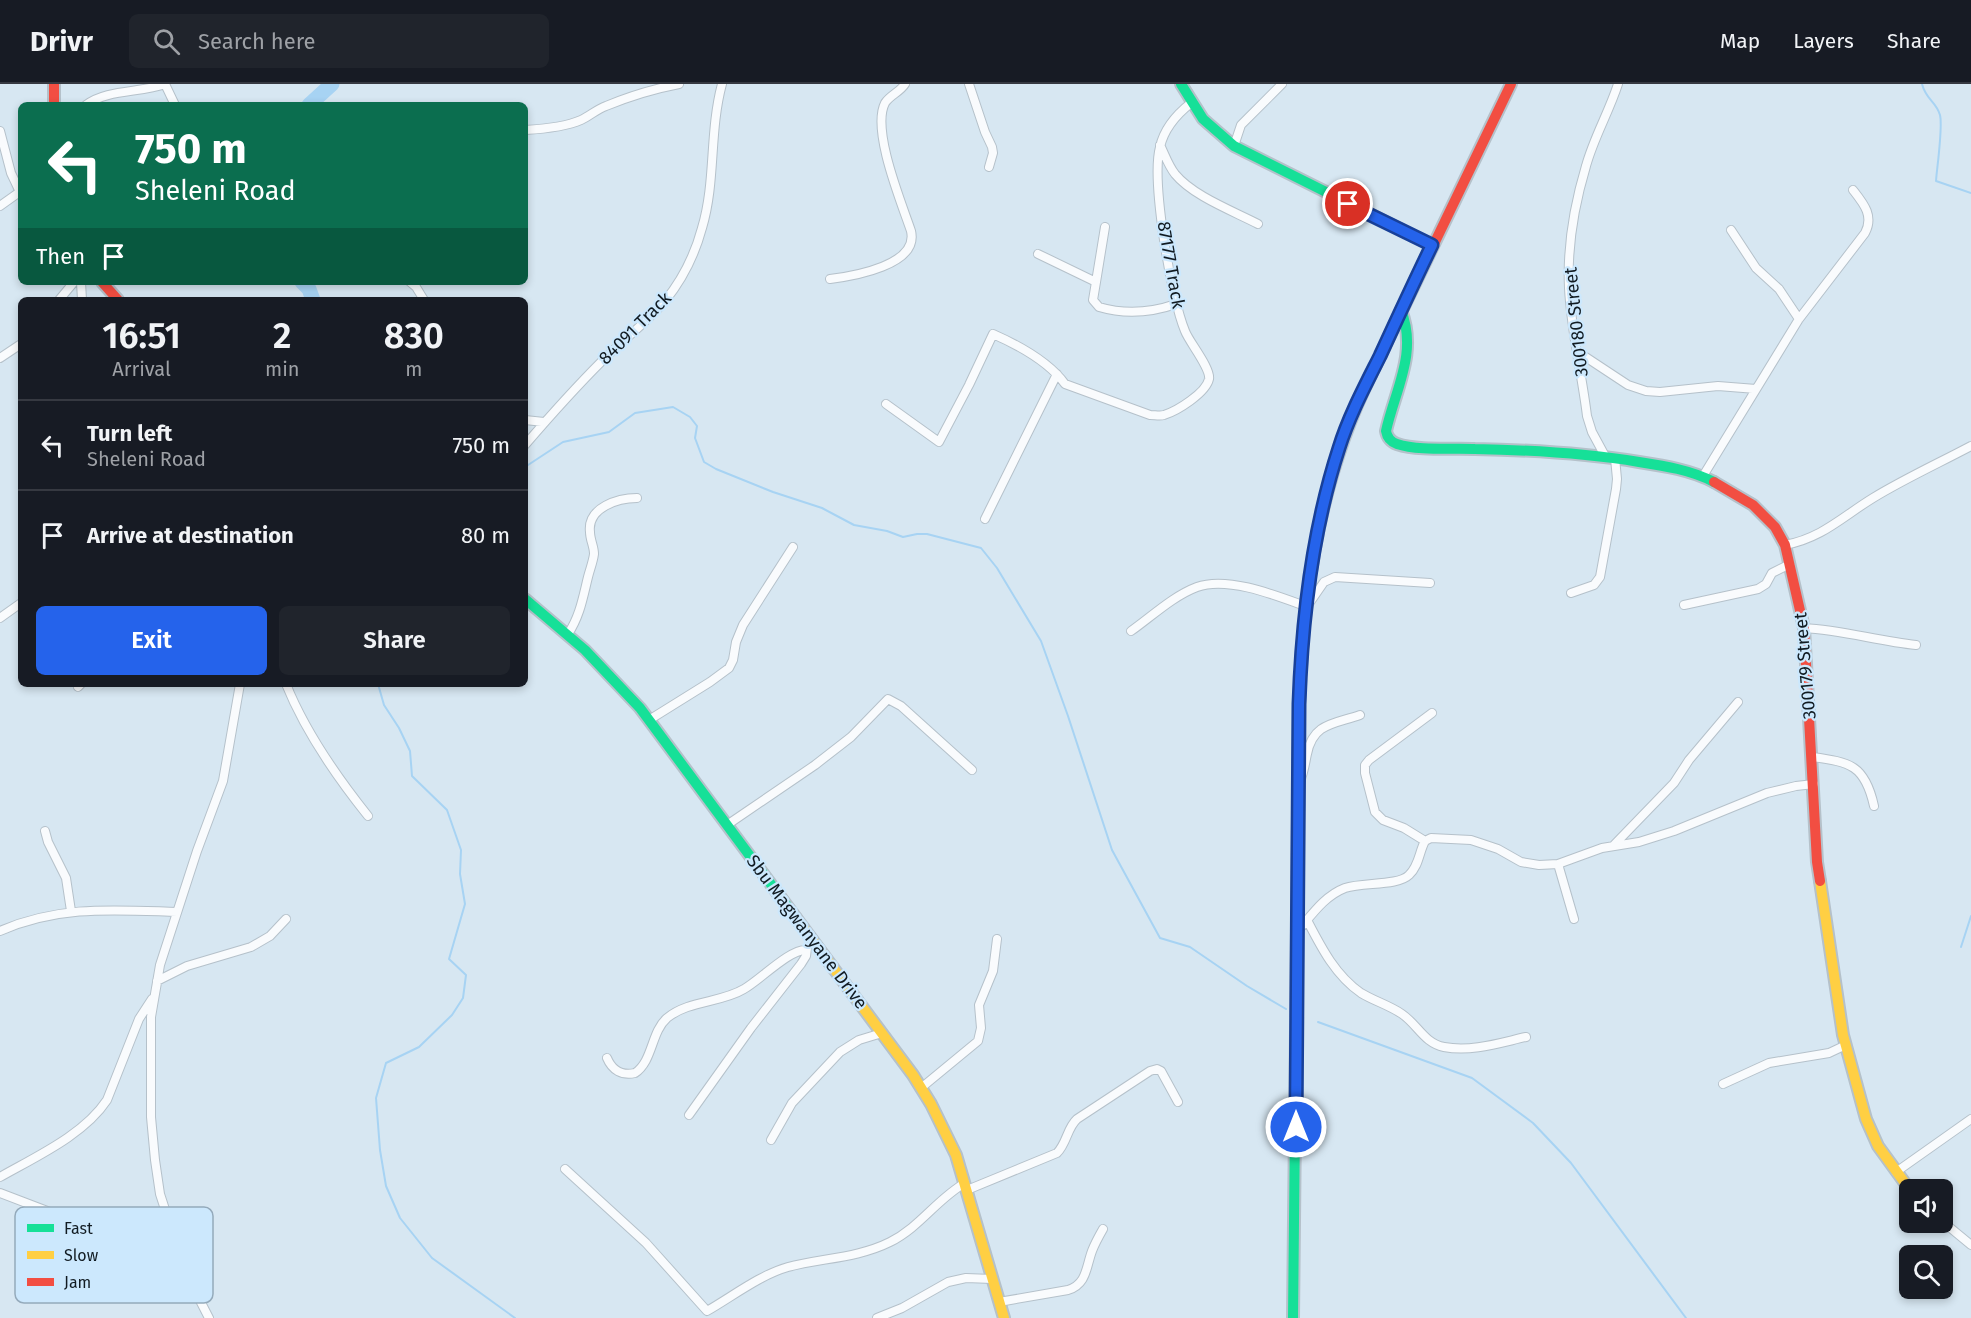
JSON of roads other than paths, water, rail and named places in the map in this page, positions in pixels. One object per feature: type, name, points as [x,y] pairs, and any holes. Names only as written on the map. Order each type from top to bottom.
[{"type":"main road","points":[[54,84],[54,102]]},
{"type":"main road","points":[[1181,84],[1191,104],[1209,126],[1234,147],[1432,245]]},
{"type":"main road","points":[[1293,1318],[1300,661],[1305,608],[1319,522],[1339,447],[1361,394],[1511,84]]},
{"type":"main road","points":[[105,285],[115,297]]},
{"type":"main road","name":"300179 Street","points":[[1401,310],[1408,324],[1408,350],[1386,431],[1395,444],[1610,457],[1671,467],[1703,476],[1753,505],[1775,527],[1785,545],[1804,628],[1819,881],[1846,1045],[1866,1119],[1878,1146],[1901,1179]]},
{"type":"main road","name":"Sbu Magwanyane Drive","points":[[528,601],[568,634],[608,672],[649,720],[921,1088],[944,1129],[966,1186],[1004,1318]]},
{"type":"street","points":[[90,102],[165,84],[174,102]]},
{"type":"street","points":[[528,130],[571,123],[583,119],[599,108],[629,97],[679,84]]},
{"type":"street","name":"84091 Track","points":[[528,441],[597,366],[664,301],[693,255],[704,225],[710,187],[714,121],[722,84]]},
{"type":"street","points":[[830,279],[868,271],[900,258],[911,246],[913,238],[889,167],[882,118],[887,100],[905,84]]},
{"type":"street","points":[[969,84],[992,147],[993,153],[989,167]]},
{"type":"street","points":[[1234,147],[1241,125],[1282,84]]},
{"type":"street","name":"300180 Street","points":[[1610,457],[1587,416],[1569,291],[1569,243],[1573,218],[1593,141],[1618,84]]},
{"type":"street","name":"87177 Track","points":[[1057,374],[1065,384],[1073,388],[1150,415],[1162,416],[1175,410],[1204,388],[1209,380],[1208,371],[1190,342],[1176,304],[1162,222],[1158,182],[1158,154],[1163,135],[1177,116],[1191,104]]},
{"type":"street","points":[[0,131],[11,173],[18,188]]},
{"type":"street","points":[[1160,145],[1169,164],[1181,180],[1198,193],[1258,224]]},
{"type":"street","points":[[1703,476],[1799,319],[1866,233],[1869,226],[1867,210],[1853,190]]},
{"type":"street","points":[[0,206],[18,193]]},
{"type":"street","points":[[1106,227],[1093,301],[1096,306],[1102,309],[1139,313],[1176,304]]},
{"type":"street","points":[[1731,230],[1756,268],[1779,289],[1799,319]]},
{"type":"street","points":[[1038,254],[1096,282]]},
{"type":"street","points":[[61,297],[71,285]]},
{"type":"street","points":[[412,285],[422,297]]},
{"type":"street","points":[[886,404],[939,442],[993,334],[1025,351],[1057,374],[985,519]]},
{"type":"street","points":[[0,358],[18,346]]},
{"type":"street","points":[[1578,352],[1628,385],[1646,391],[1667,392],[1718,386],[1756,389]]},
{"type":"street","points":[[528,420],[544,422]]},
{"type":"street","points":[[1785,545],[1803,542],[1828,529],[1874,498],[1971,446]]},
{"type":"street","points":[[1571,593],[1594,585],[1600,577],[1617,479],[1610,457]]},
{"type":"street","points":[[568,634],[579,614],[594,556],[590,531],[592,520],[607,504],[621,498],[637,498]]},
{"type":"street","points":[[649,720],[729,668],[743,625],[793,547]]},
{"type":"street","points":[[1684,605],[1704,599],[1758,590],[1766,585],[1772,573],[1790,564]]},
{"type":"street","points":[[1131,632],[1183,594],[1199,586],[1220,584],[1268,592],[1305,608],[1324,582],[1335,577],[1430,583]]},
{"type":"street","points":[[0,618],[18,605]]},
{"type":"street","points":[[1804,628],[1840,631],[1916,645]]},
{"type":"street","points":[[164,1207],[159,1194],[155,1160],[151,1098],[150,1029],[153,999],[177,912],[223,781],[239,687]]},
{"type":"street","points":[[287,687],[297,708],[345,787],[368,816]]},
{"type":"street","points":[[727,825],[815,765],[851,737],[888,699],[908,712],[972,770]]},
{"type":"street","points":[[1614,845],[1674,783],[1689,760],[1738,702]]},
{"type":"street","points":[[1432,713],[1369,760],[1365,769],[1375,812],[1383,820],[1404,828],[1425,841],[1435,838],[1471,840],[1498,849],[1521,862],[1539,865],[1558,864],[1614,845],[1656,837],[1767,793],[1814,784]]},
{"type":"street","points":[[1298,788],[1310,740],[1314,735],[1324,726],[1360,715]]},
{"type":"street","points":[[1812,757],[1849,763],[1868,784],[1874,806]]},
{"type":"street","points":[[45,831],[66,878],[71,911]]},
{"type":"street","points":[[1297,932],[1332,895],[1347,887],[1365,883],[1399,881],[1405,878],[1415,867],[1425,841]]},
{"type":"street","points":[[1558,864],[1574,919]]},
{"type":"street","points":[[0,931],[27,920],[71,911],[177,912]]},
{"type":"street","points":[[157,981],[187,966],[251,947],[270,936],[286,919]]},
{"type":"street","points":[[1307,920],[1322,949],[1349,984],[1371,999],[1401,1014],[1430,1041],[1446,1047],[1468,1048],[1526,1037]]},
{"type":"street","points":[[921,1088],[978,1041],[981,1028],[979,1005],[993,971],[997,939]]},
{"type":"street","points":[[689,1114],[801,964],[806,950],[814,941]]},
{"type":"street","points":[[607,1058],[618,1072],[635,1073],[644,1063],[667,1018],[691,1006],[738,993],[795,953],[806,950]]},
{"type":"street","points":[[0,1177],[43,1153],[90,1122],[99,1112],[106,1100],[138,1019],[153,999]]},
{"type":"street","points":[[771,1140],[792,1103],[840,1052],[859,1040],[882,1033]]},
{"type":"street","points":[[1723,1084],[1769,1063],[1829,1053],[1846,1045]]},
{"type":"street","points":[[565,1169],[646,1243],[707,1311],[786,1268],[841,1258],[889,1242],[910,1230],[947,1194],[1057,1153],[1066,1142],[1070,1128],[1077,1119],[1150,1071],[1157,1069],[1161,1071],[1178,1102]]},
{"type":"street","points":[[1896,1172],[1971,1119]]},
{"type":"street","points":[[0,1193],[36,1207]]},
{"type":"street","points":[[999,1302],[1068,1290],[1077,1286],[1085,1277],[1093,1249],[1103,1229]]},
{"type":"street","points":[[1953,1230],[1971,1245]]},
{"type":"street","points":[[877,1318],[902,1308],[948,1282],[966,1278],[992,1279]]},
{"type":"street","points":[[201,1303],[209,1318]]},
{"type":"waterway","points":[[312,102],[332,84]]},
{"type":"waterway","points":[[1922,84],[1926,94],[1936,106],[1941,121],[1936,181],[1971,193]]},
{"type":"waterway","points":[[305,285],[312,297]]},
{"type":"waterway","points":[[528,465],[563,442],[609,432],[635,413],[673,407],[690,417],[697,426],[695,438],[704,462],[716,469],[773,492],[822,508],[854,525],[887,531],[903,537],[927,534],[981,548],[997,568],[1041,641],[1112,850],[1160,938],[1190,947],[1247,986],[1286,1009]]},
{"type":"waterway","points":[[379,687],[384,705],[410,751],[412,776],[447,810],[461,850],[460,874],[465,904],[449,959],[466,975],[463,998],[452,1015],[419,1047],[386,1063],[376,1098],[380,1150],[386,1186],[400,1218],[432,1258],[515,1318]]},
{"type":"waterway","points":[[1961,947],[1971,916]]},
{"type":"waterway","points":[[1318,1022],[1472,1078],[1533,1123],[1571,1163],[1686,1318]]}]
